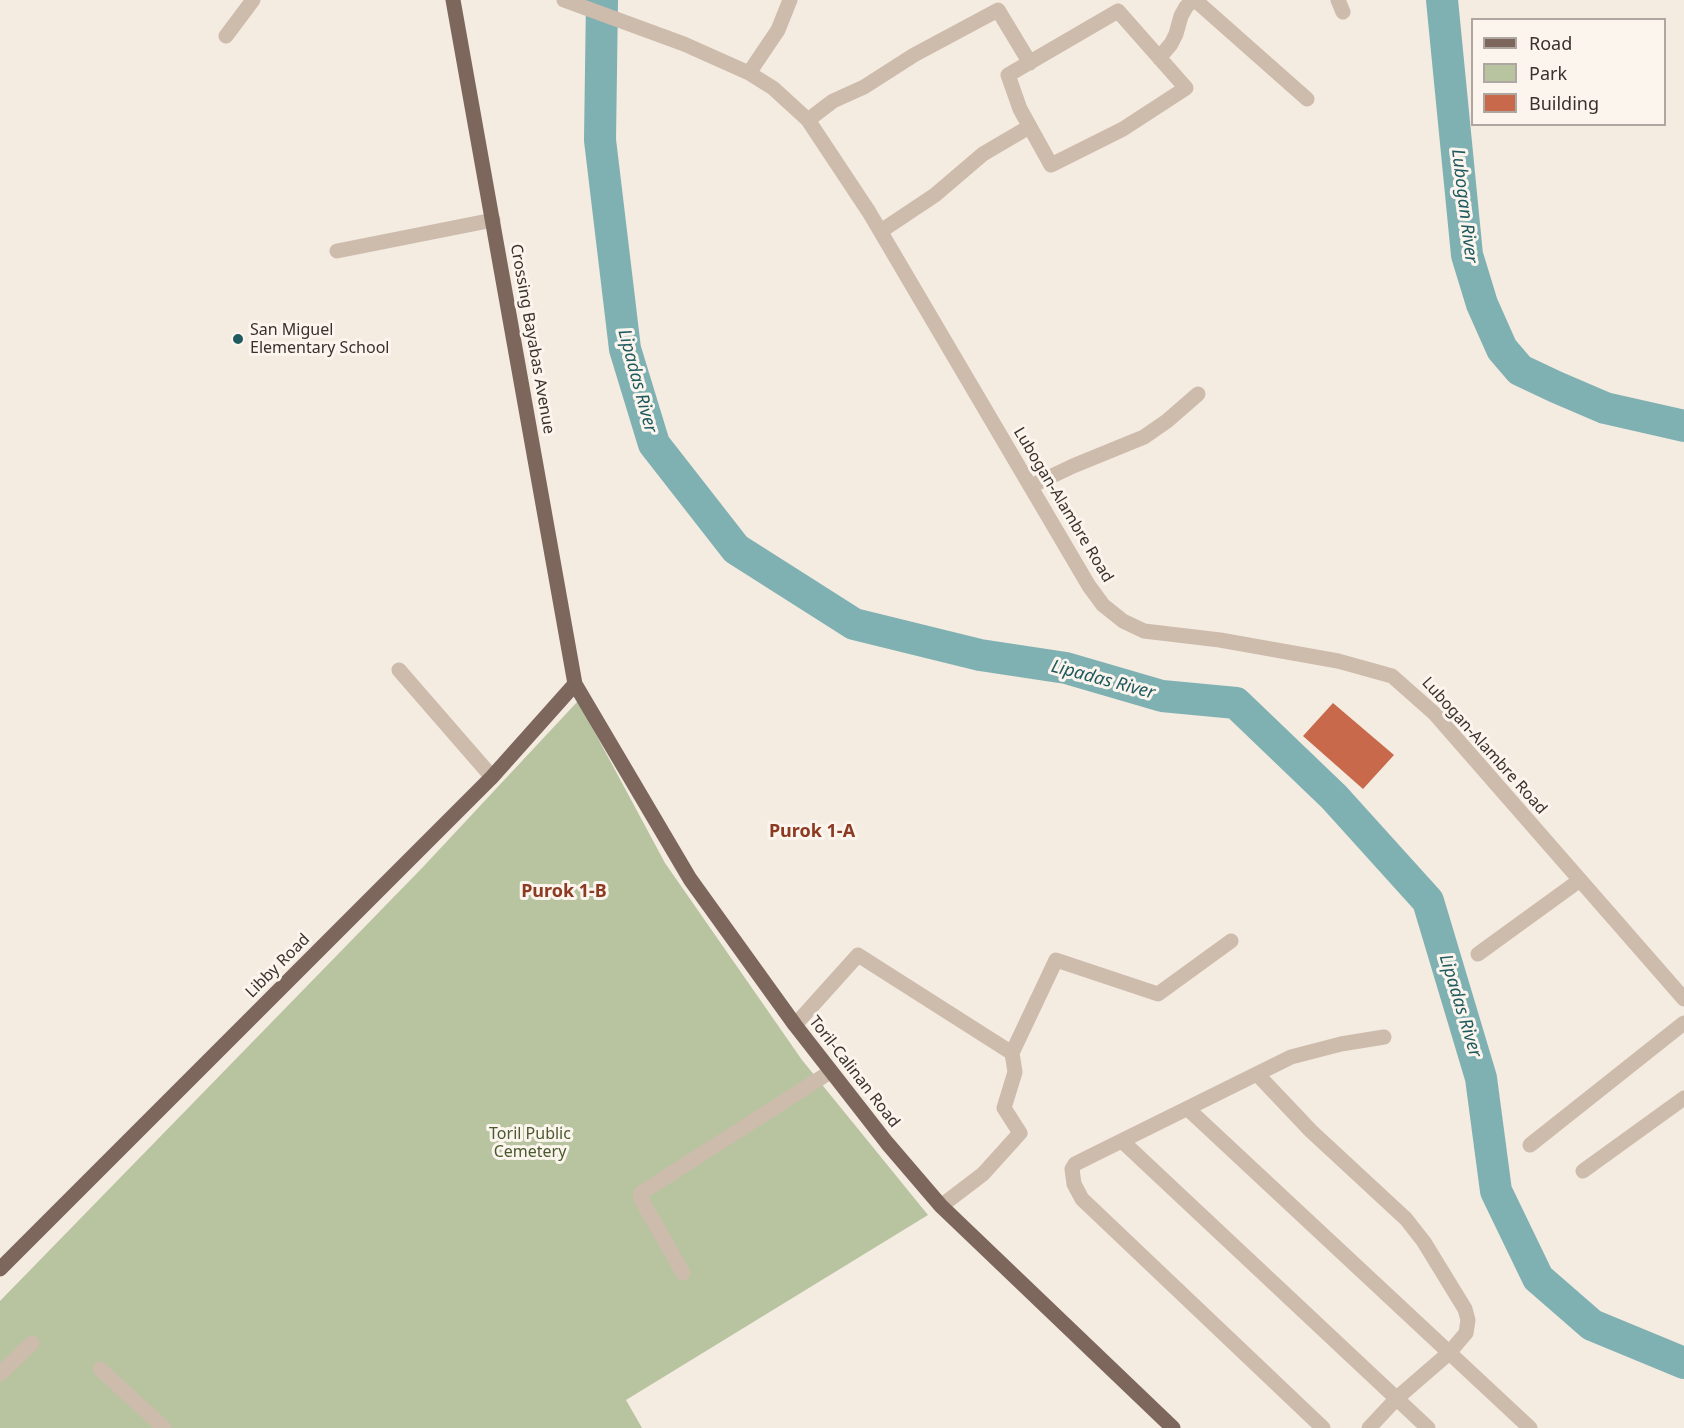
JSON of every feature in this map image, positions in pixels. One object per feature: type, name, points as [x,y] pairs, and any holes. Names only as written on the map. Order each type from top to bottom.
[{"type":"main road","name":"Crossing Bayabas Avenue","points":[[453,0],[575,684]]},
{"type":"main road","name":"Libby Road","points":[[0,1269],[492,777],[575,684]]},
{"type":"main road","name":"Toril-Calinan Road","points":[[575,684],[690,879],[830,1072],[906,1167],[941,1206],[1173,1428]]},
{"type":"street","points":[[226,36],[253,0]]},
{"type":"street","name":"Lubogan-Alambre Road","points":[[564,0],[684,44],[749,73],[773,88],[808,120],[881,231],[1089,586],[1104,605],[1124,621],[1144,631],[1220,640],[1338,661],[1392,676],[1435,714],[1684,999]]},
{"type":"street","points":[[749,73],[778,30],[790,0]]},
{"type":"street","points":[[1159,58],[1171,44],[1186,7],[1194,0],[1307,99]]},
{"type":"street","points":[[808,120],[833,101],[864,87],[914,56],[998,10],[1030,63]]},
{"type":"street","points":[[1119,11],[1186,88],[1093,146],[1051,165],[1020,109],[1008,75],[1030,63],[1119,11]]},
{"type":"street","points":[[881,231],[935,195],[983,154],[1029,127]]},
{"type":"street","points":[[338,251],[493,220]]},
{"type":"street","points":[[1031,486],[1144,437],[1167,421],[1198,394]]},
{"type":"street","points":[[399,670],[492,777]]},
{"type":"street","points":[[1478,954],[1580,880]]},
{"type":"street","points":[[941,1206],[983,1174],[1020,1133],[1004,1108],[1016,1072],[1012,1053],[1056,960],[1158,994],[1231,941]]},
{"type":"street","points":[[795,1024],[858,955],[1012,1053]]},
{"type":"street","points":[[1530,1145],[1684,1023]]},
{"type":"street","points":[[1323,1428],[1083,1199],[1071,1175],[1075,1164],[1291,1057],[1341,1044],[1384,1037]]},
{"type":"street","points":[[683,1273],[640,1198],[641,1193],[830,1072]]},
{"type":"street","points":[[1257,1074],[1311,1131],[1407,1219],[1459,1297],[1468,1320],[1466,1333],[1449,1353],[1397,1398],[1369,1428]]},
{"type":"street","points":[[1582,1171],[1684,1098]]},
{"type":"street","points":[[1188,1109],[1530,1428]]},
{"type":"street","points":[[1122,1141],[1428,1428]]},
{"type":"street","points":[[0,1374],[32,1343]]},
{"type":"street","points":[[100,1369],[164,1428]]},
{"type":"green space","name":"Toril Public Cemetery","points":[[578,701],[665,863],[802,1060],[928,1215],[626,1400],[642,1428],[0,1428],[0,1301],[423,867]]},
{"type":"building","points":[[1333,703],[1394,755],[1363,789],[1303,736]]},
{"type":"waterway","name":"Lipadas River","points":[[602,0],[600,140],[625,349],[654,444],[736,549],[854,624],[980,655],[1066,668],[1162,696],[1236,703],[1334,797],[1428,901],[1481,1078],[1496,1191],[1538,1278],[1592,1325],[1684,1363]]},
{"type":"waterway","name":"Lubogan River","points":[[1442,0],[1467,255],[1482,304],[1502,349],[1520,370],[1605,408],[1684,426]]},
{"type":"place","name":"San Miguel Elementary School","points":[[238,339]]},
{"type":"district","name":"Purok 1-A","points":[[812,832]]},
{"type":"district","name":"Purok 1-B","points":[[564,892]]}]
